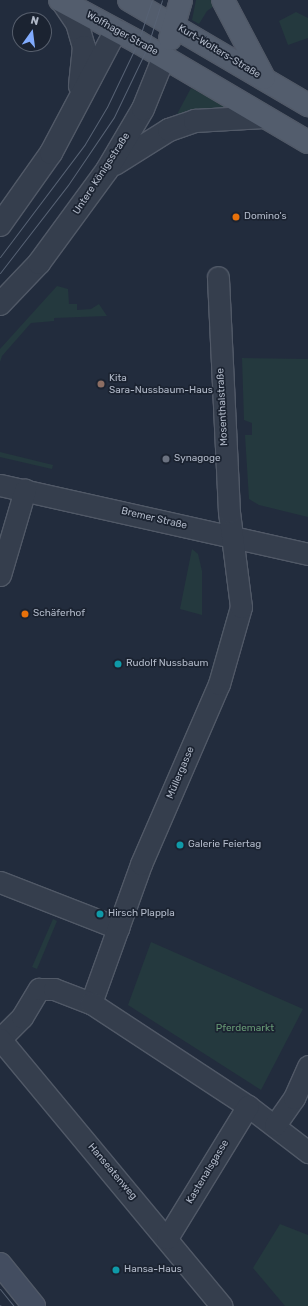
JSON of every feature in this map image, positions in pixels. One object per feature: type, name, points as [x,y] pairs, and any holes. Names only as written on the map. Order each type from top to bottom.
[{"type":"main road","name":"Kurt-Wolters-Straße","points":[[130,0],[308,104]]},
{"type":"main road","points":[[116,30],[130,0]]},
{"type":"main road","name":"Untere Königsstraße","points":[[164,57],[175,26],[181,0]]},
{"type":"main road","points":[[223,0],[264,78]]},
{"type":"main road","name":"Wolfhager Straße","points":[[61,1],[164,57]]},
{"type":"main road","points":[[164,57],[264,118],[308,142]]},
{"type":"main road","points":[[0,1264],[34,1306]]},
{"type":"street","points":[[61,1],[77,23],[84,47],[84,64],[77,102]]},
{"type":"street","points":[[0,226],[51,153],[116,30]]},
{"type":"street","name":"Untere Königsstraße","points":[[0,304],[39,263],[107,170],[143,109],[164,57]]},
{"type":"street","points":[[107,170],[169,130],[195,121],[264,118]]},
{"type":"street","name":"Mosenthalstraße","points":[[218,277],[224,430],[232,537]]},
{"type":"street","name":"Bremer Straße","points":[[0,484],[308,554]]},
{"type":"street","points":[[0,575],[25,490]]},
{"type":"street","name":"Müllergasse","points":[[91,1003],[141,864],[219,684],[231,648],[241,607],[232,537]]},
{"type":"street","points":[[0,882],[118,928]]},
{"type":"street","points":[[0,1039],[22,1017],[39,989],[54,989],[91,1003],[248,1106],[275,1125],[308,1152]]},
{"type":"street","name":"Hanseatenweg","points":[[0,1039],[222,1306]]},
{"type":"street","points":[[275,1125],[294,1098],[308,1066]]},
{"type":"street","name":"Kastenalsgasse","points":[[167,1238],[248,1106]]},
{"type":"green space","points":[[196,0],[216,0],[217,4],[207,11],[199,24],[192,20]]},
{"type":"green space","points":[[296,12],[308,18],[308,38],[288,45],[279,21]]},
{"type":"green space","points":[[191,88],[236,112],[175,118]]},
{"type":"green space","points":[[57,286],[68,289],[69,304],[77,304],[77,310],[91,309],[99,304],[107,316],[54,318],[54,321],[31,323],[2,356],[0,362],[0,349]]},
{"type":"green space","points":[[242,358],[308,359],[308,517],[259,505],[249,499],[245,435],[252,435],[252,423],[244,420]]},
{"type":"green space","points":[[0,452],[53,465],[52,469],[0,457]]},
{"type":"green space","points":[[192,549],[198,554],[202,571],[202,615],[180,609]]},
{"type":"green space","points":[[53,919],[57,921],[37,969],[32,967]]},
{"type":"green space","name":"Pferdemarkt","points":[[151,942],[303,1009],[261,1090],[128,1005]]},
{"type":"green space","points":[[280,1224],[308,1235],[308,1306],[285,1306],[253,1268]]},
{"type":"tram line","points":[[0,257],[85,144],[107,107],[138,42],[152,0]]},
{"type":"tram line","points":[[0,273],[68,185],[114,117],[147,48],[162,0]]},
{"type":"tram line","points":[[0,1289],[14,1306]]},
{"type":"place","name":"Domino's","points":[[236,217]]},
{"type":"place","name":"Kita Sara-Nussbaum-Haus","points":[[101,384]]},
{"type":"place","name":"Synagoge","points":[[166,459]]},
{"type":"place","name":"Schäferhof","points":[[25,614]]},
{"type":"place","name":"Rudolf Nussbaum","points":[[118,664]]},
{"type":"place","name":"Galerie Feiertag","points":[[180,845]]},
{"type":"place","name":"Hirsch Plappla","points":[[100,914]]},
{"type":"place","name":"Hansa-Haus","points":[[116,1270]]}]
